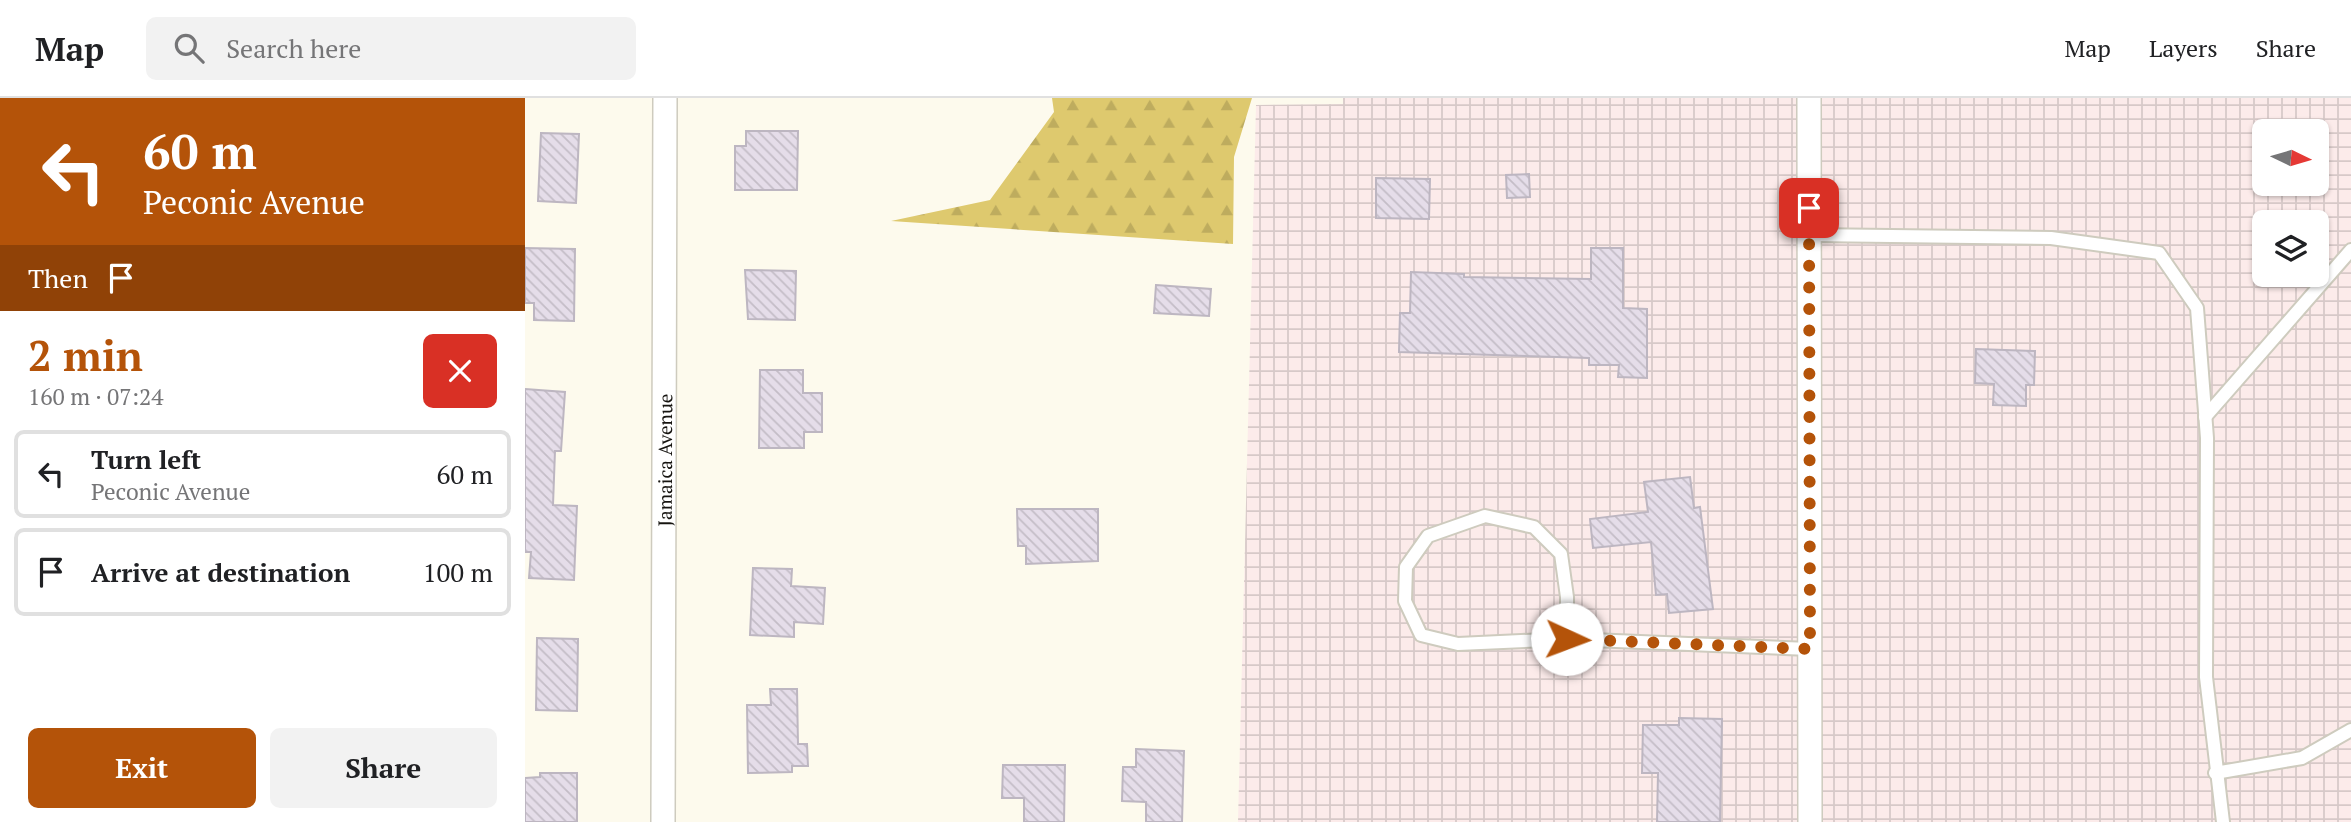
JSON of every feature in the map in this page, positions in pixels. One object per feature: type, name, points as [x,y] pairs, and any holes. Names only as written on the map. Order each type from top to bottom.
[{"type":"street","name":"Jamaica Avenue","points":[[663,822],[665,98]]},
{"type":"street","points":[[1809,98],[1810,822]]},
{"type":"lane","points":[[1809,235],[2051,238],[2159,253],[2197,308],[2205,417],[2206,677],[2215,773],[2223,822]]},
{"type":"lane","points":[[2205,417],[2351,250]]},
{"type":"lane","points":[[1567,639],[1567,597],[1561,554],[1534,527],[1485,516],[1428,536],[1406,567],[1405,601],[1421,635],[1458,644],[1567,639],[1810,649]]},
{"type":"lane","points":[[2215,773],[2302,758],[2351,730]]},
{"type":"shaded area","points":[[1343,98],[2351,98],[2351,822],[1238,822],[1256,105],[1343,104]]},
{"type":"green space","points":[[1052,98],[1252,98],[1234,157],[1233,244],[891,221],[990,200],[1054,112]]},
{"type":"building","points":[[746,131],[798,131],[797,190],[735,190],[735,146],[746,146]]},
{"type":"building","points":[[541,133],[579,134],[576,203],[538,201]]},
{"type":"building","points":[[1529,174],[1530,197],[1507,198],[1506,175]]},
{"type":"building","points":[[1376,178],[1430,179],[1429,219],[1376,218]]},
{"type":"building","points":[[525,248],[575,249],[574,321],[534,320],[534,303],[525,303]]},
{"type":"building","points":[[1591,248],[1623,248],[1623,308],[1647,309],[1647,378],[1618,377],[1619,365],[1589,365],[1589,358],[1399,352],[1400,313],[1410,313],[1411,272],[1464,274],[1464,277],[1591,279]]},
{"type":"building","points":[[745,270],[796,271],[795,320],[748,319]]},
{"type":"building","points":[[1156,285],[1211,289],[1209,316],[1154,313]]},
{"type":"building","points":[[1976,349],[2035,351],[2034,385],[2026,385],[2026,406],[1993,405],[1994,384],[1975,383]]},
{"type":"building","points":[[760,370],[803,370],[803,393],[822,393],[822,432],[804,432],[804,448],[759,448]]},
{"type":"building","points":[[525,389],[565,392],[561,451],[555,451],[553,505],[577,506],[574,580],[529,578],[531,552],[525,552]]},
{"type":"building","points":[[1690,477],[1694,508],[1700,507],[1713,609],[1669,613],[1667,594],[1656,595],[1651,542],[1593,548],[1590,519],[1648,512],[1644,482]]},
{"type":"building","points":[[1017,509],[1098,509],[1098,561],[1026,564],[1026,546],[1018,546]]},
{"type":"building","points":[[753,568],[792,569],[791,586],[825,588],[823,624],[794,622],[794,637],[750,635]]},
{"type":"building","points":[[537,638],[578,639],[577,711],[536,710]]},
{"type":"building","points":[[770,689],[797,689],[798,744],[807,744],[808,766],[792,766],[792,772],[748,773],[747,705],[771,705]]},
{"type":"building","points":[[1679,718],[1722,719],[1720,822],[1657,822],[1658,773],[1642,773],[1643,725],[1679,725]]},
{"type":"building","points":[[1136,749],[1184,751],[1182,822],[1146,822],[1146,802],[1122,801],[1123,767],[1136,767]]},
{"type":"building","points":[[1003,765],[1065,765],[1064,822],[1024,822],[1024,798],[1002,798]]},
{"type":"building","points":[[540,773],[577,773],[577,822],[525,822],[525,778],[540,777]]},
{"type":"route","points":[[1567,639],[1810,649],[1809,208]]}]
